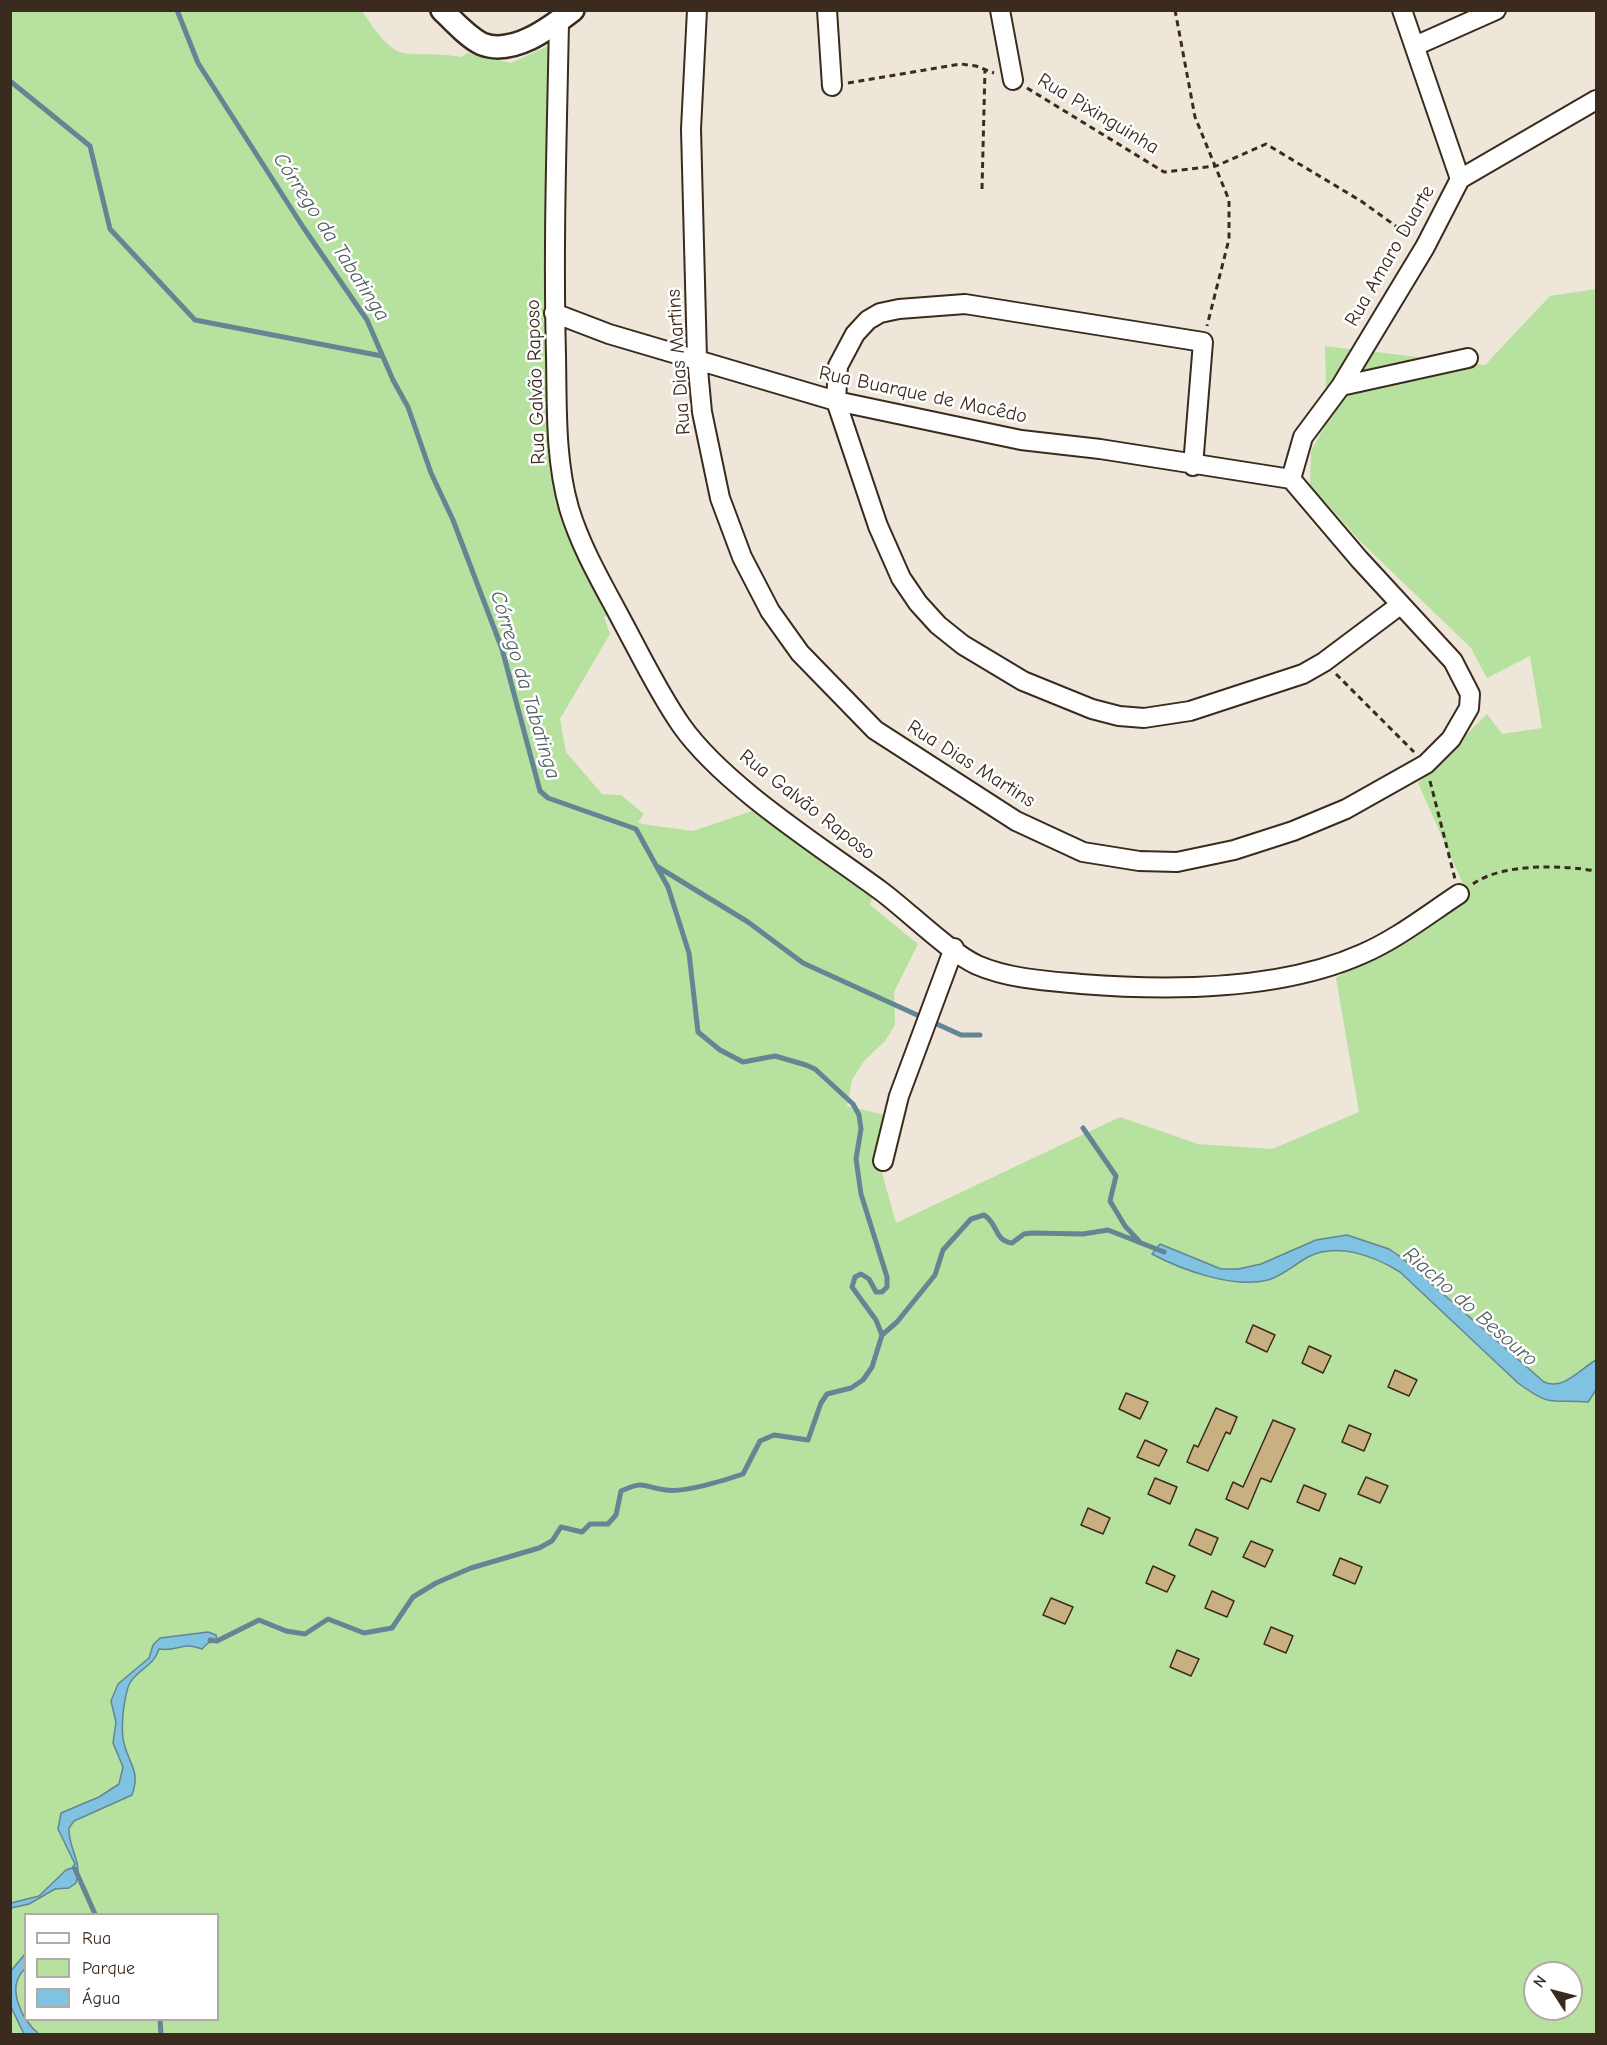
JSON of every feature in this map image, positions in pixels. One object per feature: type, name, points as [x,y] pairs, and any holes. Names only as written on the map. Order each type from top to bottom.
[{"type":"street","name":"Rua Dias Martins","points":[[697,10],[691,129],[697,359],[702,412],[720,498],[742,557],[770,611],[800,653],[875,730],[1016,821],[1083,852],[1139,861],[1177,862],[1234,850],[1293,831],[1346,809],[1426,764],[1462,723],[1469,708],[1470,694],[1453,662],[1400,605],[1291,479]]},
{"type":"street","points":[[827,10],[832,86]]},
{"type":"street","points":[[1000,10],[1013,80]]},
{"type":"street","name":"Rua Amaro Duarte","points":[[1291,479],[1303,437],[1341,386],[1425,247],[1460,179],[1402,10]]},
{"type":"street","points":[[1415,46],[1496,10]]},
{"type":"street","points":[[449,13],[482,44],[495,46],[519,42],[566,16]]},
{"type":"street","name":"Rua Galvão Raposo","points":[[566,16],[554,313],[558,444],[569,507],[588,556],[681,726],[712,759],[753,796],[976,964],[1052,982],[1130,988],[1199,986],[1265,980],[1360,955],[1387,942],[1459,894]]},
{"type":"street","points":[[1460,179],[1596,100]]},
{"type":"street","points":[[1193,466],[1203,342],[966,304],[899,309],[880,313],[868,320],[855,334],[838,366],[836,401],[878,526],[902,578],[918,603],[938,625],[963,645],[1023,681],[1092,709],[1119,716],[1144,718],[1190,711],[1303,674],[1324,662],[1400,605]]},
{"type":"street","name":"Rua Buarque de Macêdo","points":[[554,313],[609,334],[836,401],[1021,440],[1100,449],[1193,466],[1291,479]]},
{"type":"street","points":[[1341,386],[1468,358]]},
{"type":"street","points":[[883,1161],[899,1096],[954,948]]},
{"type":"path","points":[[1175,10],[1195,117],[1229,200],[1229,239],[1203,342]]},
{"type":"path","name":"Rua Pixinguinha","points":[[832,86],[961,64],[986,69],[1013,80],[1164,172],[1216,166],[1266,144],[1360,201],[1425,247]]},
{"type":"path","points":[[982,189],[986,69]]},
{"type":"path","points":[[1324,662],[1426,764],[1459,894],[1484,876],[1549,866],[1596,871]]},
{"type":"green space","points":[[11,11],[362,11],[386,43],[395,50],[404,53],[461,57],[467,53],[511,63],[552,44],[553,476],[594,590],[610,614],[604,617],[610,634],[560,719],[566,752],[602,794],[621,795],[644,814],[638,822],[642,824],[693,831],[761,808],[872,897],[870,905],[918,944],[894,992],[895,1025],[885,1041],[864,1061],[852,1080],[847,1106],[885,1115],[877,1155],[896,1223],[1120,1117],[1198,1144],[1272,1149],[1359,1112],[1336,978],[1467,893],[1418,783],[1487,714],[1502,734],[1542,728],[1530,656],[1487,678],[1471,648],[1359,540],[1310,485],[1311,451],[1327,422],[1325,346],[1485,365],[1550,296],[1596,289],[1596,2034],[11,2034]]},
{"type":"water","points":[[1347,1235],[1389,1249],[1401,1257],[1544,1382],[1558,1384],[1571,1378],[1596,1360],[1596,1390],[1588,1402],[1551,1401],[1538,1396],[1518,1383],[1400,1272],[1367,1256],[1343,1251],[1320,1253],[1308,1257],[1284,1273],[1268,1280],[1240,1282],[1193,1272],[1152,1254],[1160,1244],[1221,1269],[1238,1269],[1261,1264],[1316,1240]]},
{"type":"water","points":[[208,1632],[216,1635],[217,1641],[208,1643],[202,1649],[184,1646],[166,1650],[159,1649],[152,1661],[129,1684],[122,1727],[125,1747],[135,1775],[132,1795],[74,1821],[69,1828],[78,1867],[76,1883],[69,1888],[55,1889],[29,1904],[11,1908],[11,1903],[39,1896],[75,1864],[58,1829],[61,1813],[99,1797],[119,1784],[123,1767],[113,1743],[116,1722],[111,1701],[118,1684],[149,1658],[153,1645],[160,1638]]},
{"type":"water","points":[[24,1955],[24,1970],[19,1976],[16,1994],[24,2021],[28,2021],[39,2034],[24,2034],[11,2007],[10,1972]]},
{"type":"building","points":[[1253,1325],[1275,1335],[1267,1352],[1246,1342]]},
{"type":"building","points":[[1309,1346],[1331,1356],[1323,1373],[1302,1363]]},
{"type":"building","points":[[1395,1370],[1417,1380],[1409,1396],[1388,1387]]},
{"type":"building","points":[[1126,1393],[1148,1402],[1140,1419],[1119,1409]]},
{"type":"building","points":[[1216,1408],[1237,1417],[1230,1434],[1226,1432],[1208,1471],[1187,1462],[1194,1445],[1198,1447]]},
{"type":"building","points":[[1273,1420],[1295,1429],[1271,1482],[1261,1478],[1248,1509],[1226,1499],[1233,1482],[1243,1487]]},
{"type":"building","points":[[1349,1425],[1371,1434],[1364,1451],[1342,1442]]},
{"type":"building","points":[[1145,1440],[1167,1450],[1159,1466],[1137,1457]]},
{"type":"building","points":[[1366,1477],[1388,1486],[1380,1503],[1358,1494]]},
{"type":"building","points":[[1155,1478],[1177,1487],[1170,1504],[1148,1494]]},
{"type":"building","points":[[1304,1485],[1326,1494],[1319,1511],[1297,1502]]},
{"type":"building","points":[[1088,1508],[1110,1518],[1103,1534],[1081,1525]]},
{"type":"building","points":[[1196,1529],[1218,1538],[1211,1555],[1189,1545]]},
{"type":"building","points":[[1251,1541],[1273,1550],[1265,1567],[1243,1557]]},
{"type":"building","points":[[1340,1558],[1362,1567],[1355,1584],[1333,1575]]},
{"type":"building","points":[[1153,1566],[1175,1576],[1167,1592],[1146,1583]]},
{"type":"building","points":[[1212,1591],[1234,1601],[1227,1617],[1205,1608]]},
{"type":"building","points":[[1051,1598],[1073,1607],[1065,1624],[1043,1615]]},
{"type":"building","points":[[1271,1627],[1293,1636],[1286,1653],[1264,1644]]},
{"type":"building","points":[[1177,1650],[1199,1659],[1191,1676],[1170,1667]]},
{"type":"waterway","name":"Córrego da Tabatinga","points":[[177,10],[198,63],[303,227],[367,320],[393,380],[408,407],[431,473],[453,520],[502,649],[540,791],[548,798],[636,829],[668,887],[689,953],[698,1032],[720,1050],[743,1062],[775,1056],[815,1069],[853,1104],[859,1115],[861,1129],[856,1159],[861,1194],[887,1277],[887,1287],[882,1292],[876,1292],[869,1279],[861,1274],[855,1277],[852,1287],[876,1320],[882,1335]]},
{"type":"waterway","points":[[10,81],[90,146],[110,229],[195,320],[382,356]]},
{"type":"waterway","points":[[658,867],[748,922],[803,963],[961,1035],[980,1035]]},
{"type":"waterway","points":[[1083,1128],[1116,1176],[1110,1201],[1125,1226],[1139,1241]]},
{"type":"waterway","name":"Riacho do Besouro","points":[[210,1640],[217,1641],[259,1620],[286,1631],[305,1634],[328,1619],[364,1633],[392,1628],[413,1597],[436,1583],[471,1568],[539,1548],[552,1541],[561,1527],[582,1532],[590,1524],[608,1524],[616,1515],[621,1491],[640,1485],[666,1490],[694,1488],[743,1474],[760,1441],[774,1435],[808,1440],[821,1403],[827,1394],[851,1388],[863,1380],[872,1367],[882,1335],[897,1322],[935,1275],[943,1250],[971,1219],[984,1215],[1006,1242],[1012,1243],[1024,1234],[1032,1233],[1083,1234],[1108,1230],[1164,1252]]},
{"type":"waterway","points":[[75,1869],[95,1913]]},
{"type":"waterway","points":[[160,2021],[161,2034]]}]
